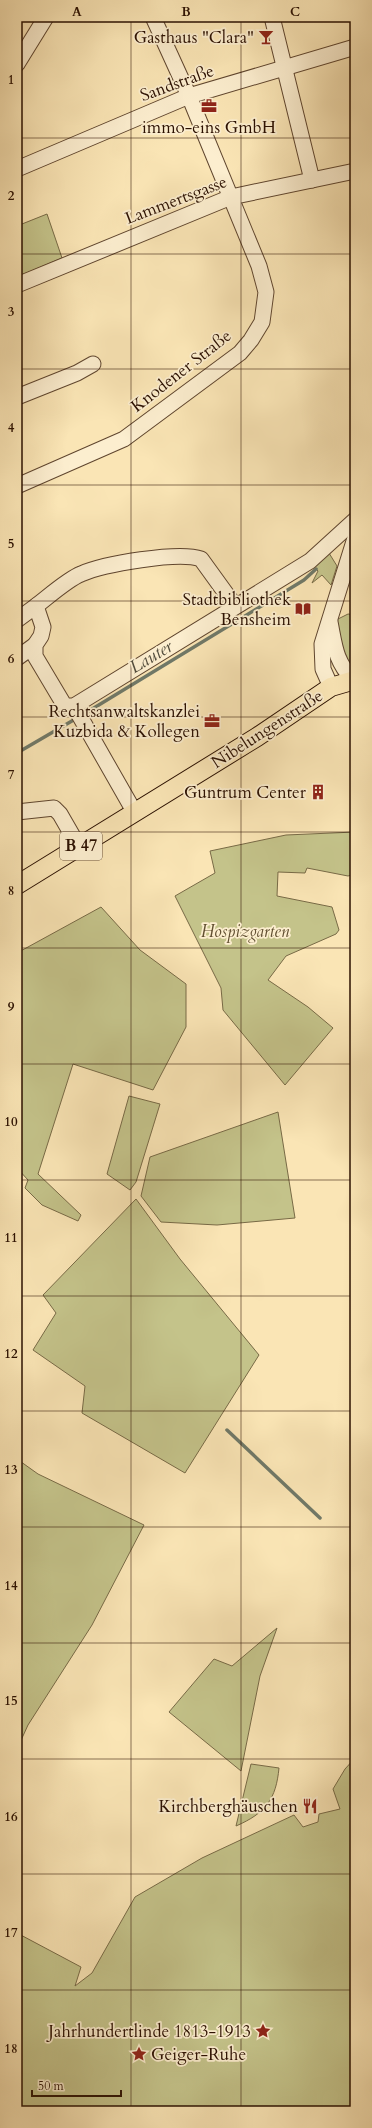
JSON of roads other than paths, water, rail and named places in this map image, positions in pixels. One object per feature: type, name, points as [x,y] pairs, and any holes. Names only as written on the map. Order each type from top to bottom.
[{"type":"main road","name":"Nibelungenstraße","points":[[17,885],[257,738],[331,687],[354,680]]},
{"type":"street","points":[[17,64],[46,17]]},
{"type":"street","name":"Knodener Straße","points":[[17,486],[124,439],[229,362],[251,340],[262,322],[266,292],[259,266],[189,96],[153,17]]},
{"type":"street","points":[[272,17],[312,180]]},
{"type":"street","name":"Sandstraße","points":[[17,169],[189,96],[355,47]]},
{"type":"street","name":"Lammertsgasse","points":[[17,285],[230,197],[355,171]]},
{"type":"street","points":[[17,397],[77,373],[93,364]]},
{"type":"street","points":[[78,712],[235,606],[310,561],[355,520]]},
{"type":"street","points":[[331,687],[323,669],[322,644],[355,538]]},
{"type":"street","points":[[17,658],[35,645],[42,636],[43,627],[27,612],[82,573],[146,558],[188,556],[201,559],[235,606]]},
{"type":"street","points":[[330,621],[336,652],[342,668],[354,680]]},
{"type":"street","points":[[35,645],[34,656],[39,665],[65,706],[78,712],[135,813]]},
{"type":"street","points":[[17,812],[54,808],[60,814],[79,847]]},
{"type":"waterway","name":"Lauter","points":[[84,714],[304,580],[316,569]]},
{"type":"waterway","name":"Lauter","points":[[17,753],[77,718]]},
{"type":"waterway","points":[[227,1430],[320,1518]]},
{"type":"place","name":"Gasthaus \"Clara\"","points":[[266,37]]},
{"type":"place","name":"immo-eins GmbH","points":[[209,106]]},
{"type":"place","name":"Stadtbibliothek Bensheim","points":[[303,609]]},
{"type":"place","name":"Rechtsanwaltskanzlei Kuzbida & Kollegen","points":[[212,721]]},
{"type":"place","name":"Guntrum Center","points":[[318,792]]},
{"type":"place","name":"Kirchberghäuschen","points":[[310,1806]]},
{"type":"place","name":"Jahrhundertlinde 1813-1913","points":[[263,2031]]},
{"type":"place","name":"Geiger-Ruhe","points":[[139,2054]]},
{"type":"park label","name":"Hospizgarten","points":[[245,931]]}]
